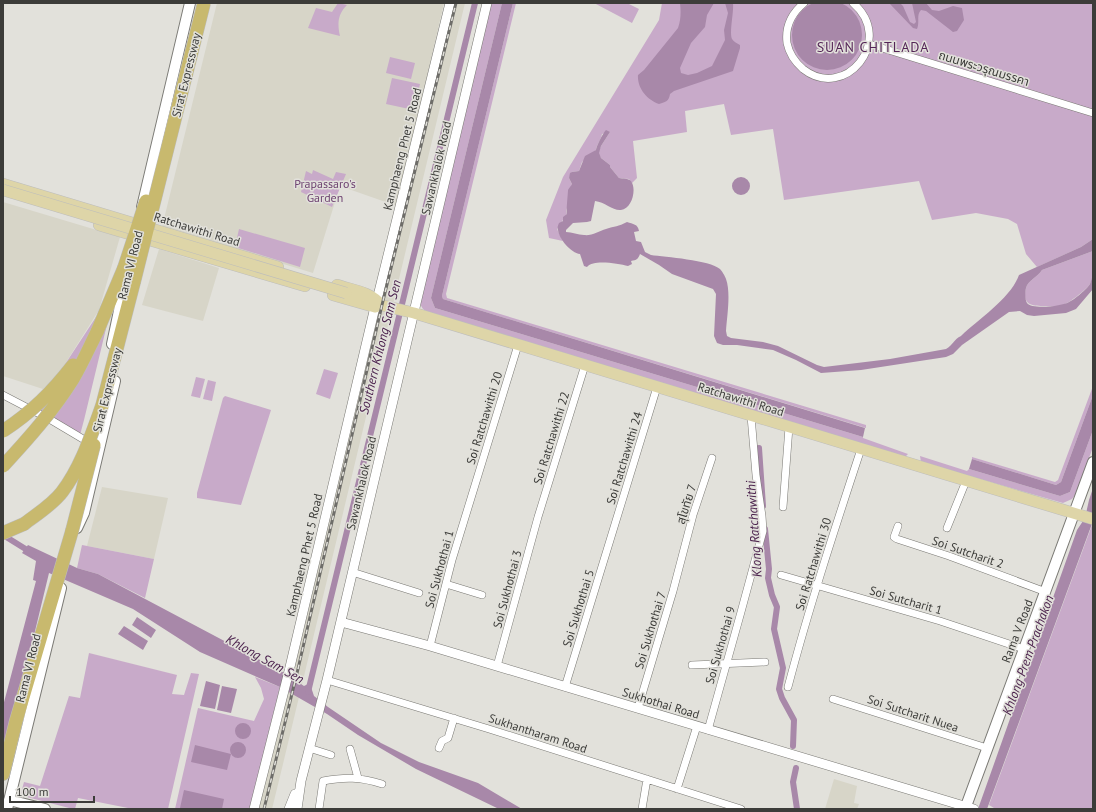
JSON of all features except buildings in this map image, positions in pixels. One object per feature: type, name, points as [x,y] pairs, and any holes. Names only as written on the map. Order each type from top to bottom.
[{"type":"highway","name":"Sirat Expressway","points":[[96,332],[124,268],[143,212],[196,3]]},
{"type":"highway","name":"Sirat Expressway","points":[[3,774],[16,721],[76,518],[102,406],[204,3]]},
{"type":"highway","points":[[3,431],[38,406],[62,379],[96,332]]},
{"type":"highway","points":[[3,466],[44,420],[72,380],[96,332]]},
{"type":"highway","points":[[3,533],[24,524],[44,509],[61,493],[79,464],[102,406]]},
{"type":"main road","name":"Rama VI Road","points":[[75,534],[75,509],[88,442],[110,352],[134,235],[138,224],[190,3]]},
{"type":"main road","name":"Rama VI Road","points":[[8,804],[75,534],[84,513],[139,278],[210,3]]},
{"type":"main road","points":[[177,57],[195,62]]},
{"type":"main road","points":[[155,150],[186,98]]},
{"type":"main road","name":"Ratchawithi Road","points":[[3,184],[50,204],[149,240],[412,312],[1084,517]]},
{"type":"main road","points":[[3,190],[376,302]]},
{"type":"main road","name":"Ratchawithi Road","points":[[3,195],[138,224],[367,294],[376,302]]},
{"type":"main road","points":[[173,247],[172,239],[176,236]]},
{"type":"main road","name":"Rama V Road","points":[[968,808],[987,748],[1046,592],[1084,517],[1093,462]]},
{"type":"main road","points":[[8,804],[45,809]]},
{"type":"street","name":"Kamphaeng Phet 5 Road","points":[[254,809],[290,667],[376,302],[450,3]]},
{"type":"street","name":"Sawankhalok Road","points":[[297,809],[301,781],[341,622],[412,312],[487,3]]},
{"type":"street","points":[[804,3],[794,12],[791,19],[787,32],[788,47],[794,60],[804,70],[824,78],[846,74],[857,66],[862,60],[869,44],[870,34],[866,20],[853,3]]},
{"type":"street","name":"ถนนพระวรุณมรรคา","points":[[869,44],[1093,113]]},
{"type":"street","name":"Soi Ratchawithi 20","points":[[471,498],[518,345]]},
{"type":"street","name":"Soi Ratchawithi 22","points":[[538,517],[585,365]]},
{"type":"street","name":"Soi Ratchawithi 24","points":[[612,536],[658,387]]},
{"type":"street","points":[[4,398],[51,420],[88,442]]},
{"type":"street","name":"Soi Sukhothai 9","points":[[708,730],[763,532],[751,416]]},
{"type":"street","points":[[783,507],[789,427]]},
{"type":"street","name":"Soi Ratchawithi 30","points":[[788,687],[800,641],[861,449]]},
{"type":"street","name":"สุโขทัย 7","points":[[682,557],[693,516],[712,458]]},
{"type":"street","points":[[947,528],[966,481]]},
{"type":"street","name":"Soi Sukhothai 1","points":[[430,646],[471,498]]},
{"type":"street","name":"Soi Sukhothai 3","points":[[497,666],[538,517]]},
{"type":"street","name":"Soi Sutcharit 2","points":[[898,526],[894,537],[897,540],[949,556],[1046,592]]},
{"type":"street","name":"Soi Sukhothai 5","points":[[565,687],[612,536]]},
{"type":"street","name":"Soi Sukhothai 7","points":[[638,708],[682,557]]},
{"type":"street","points":[[352,572],[419,593]]},
{"type":"street","name":"Soi Sutcharit 1","points":[[781,575],[940,621],[1024,649]]},
{"type":"street","points":[[446,584],[482,595]]},
{"type":"street","name":"Sukhothai Road","points":[[341,622],[430,646],[968,808]]},
{"type":"street","points":[[692,665],[766,662]]},
{"type":"street","name":"Sukhantharam Road","points":[[326,682],[454,718],[741,809]]},
{"type":"street","name":"Soi Sutcharit Nuea","points":[[832,699],[987,748]]},
{"type":"street","points":[[439,748],[442,741],[448,738],[454,718]]},
{"type":"street","points":[[677,789],[697,726]]},
{"type":"street","points":[[309,748],[331,755]]},
{"type":"street","points":[[350,749],[358,778]]},
{"type":"street","points":[[319,809],[323,781],[340,778],[358,778],[382,784]]},
{"type":"street","points":[[642,809],[647,780]]},
{"type":"street","name":"Sawankhalok Road","points":[[289,809],[301,781]]},
{"type":"shaded area","points":[[827,0],[846,6],[856,16],[862,35],[856,54],[846,64],[827,70],[808,64],[798,54],[792,35],[798,16],[808,6]]},
{"type":"shaded area","points":[[217,3],[444,3],[397,206],[340,186],[313,273],[162,227]]},
{"type":"shaded area","points":[[452,3],[465,3],[283,764],[272,809],[257,809]]},
{"type":"shaded area","points":[[502,3],[513,3],[442,296],[443,299],[865,428],[863,437],[435,308],[431,298]]},
{"type":"shaded area","points":[[680,3],[714,3],[707,15],[705,27],[691,43],[680,68],[681,73],[688,75],[697,73],[712,66],[725,40],[724,30],[728,13],[725,3],[733,3],[731,36],[735,42],[740,45],[740,48],[733,71],[674,91],[670,94],[667,101],[659,104],[651,100],[641,89],[638,75],[644,70],[678,28],[680,22]]},
{"type":"shaded area","points":[[900,3],[903,6],[910,22],[914,24],[916,22],[912,3],[926,3],[932,10],[939,11],[953,6],[962,8],[964,20],[957,31],[953,32],[926,11],[921,10],[917,29],[913,28],[890,4]]},
{"type":"shaded area","points":[[606,130],[610,132],[601,146],[599,153],[601,158],[610,165],[619,178],[631,181],[634,189],[631,202],[625,209],[618,210],[595,201],[591,221],[573,223],[566,230],[566,232],[590,235],[627,222],[638,227],[639,231],[634,232],[636,241],[641,242],[645,252],[651,255],[707,263],[720,269],[725,276],[728,291],[726,331],[727,336],[731,338],[763,342],[778,346],[824,367],[890,359],[946,349],[1002,300],[1015,284],[1019,275],[1081,247],[1093,239],[1093,251],[1042,270],[1027,285],[1026,298],[1027,303],[1030,305],[1041,307],[1066,303],[1081,294],[1087,288],[1093,275],[1093,289],[1076,309],[1066,313],[1034,316],[1027,315],[1020,311],[1009,312],[962,345],[953,354],[946,357],[861,370],[821,373],[773,350],[737,345],[723,345],[717,343],[714,336],[716,294],[713,289],[672,274],[640,254],[636,260],[631,261],[632,264],[628,266],[612,263],[595,263],[587,267],[584,266],[580,254],[569,248],[559,234],[559,223],[563,221],[563,217],[567,214],[568,190],[572,184],[569,178],[570,173],[579,171],[585,156],[596,150]]},
{"type":"shaded area","points":[[741,177],[747,180],[750,186],[747,192],[741,195],[735,192],[732,186],[735,180]]},
{"type":"shaded area","points":[[3,202],[120,237],[99,310],[58,375],[43,389],[3,376]]},
{"type":"shaded area","points":[[159,249],[219,268],[203,321],[142,305]]},
{"type":"shaded area","points":[[1093,395],[1093,430],[1070,492],[1060,496],[969,469],[972,459],[1056,485],[1061,482]]},
{"type":"shaded area","points":[[102,487],[168,498],[154,559],[87,546]]},
{"type":"shaded area","points":[[1093,488],[1093,521],[987,809],[978,809],[1077,530],[1085,518]]},
{"type":"shaded area","points":[[28,545],[77,568],[98,574],[281,671],[304,686],[308,684],[311,687],[314,696],[381,743],[419,762],[478,783],[522,809],[499,809],[416,769],[280,687],[200,652],[133,609],[49,573],[3,764],[3,706],[36,581],[33,580],[36,561],[22,553]]},
{"type":"shaded area","points":[[137,617],[156,630],[151,638],[132,625]]},
{"type":"shaded area","points":[[124,626],[148,641],[143,650],[118,634]]},
{"type":"shaded area","points":[[206,681],[220,685],[215,709],[200,706]]},
{"type":"shaded area","points":[[222,686],[237,689],[231,713],[217,710]]},
{"type":"shaded area","points":[[243,723],[250,728],[251,731],[246,738],[243,739],[236,734],[235,731],[240,724]]},
{"type":"shaded area","points":[[238,742],[245,747],[246,750],[241,757],[238,758],[231,753],[230,750],[235,743]]},
{"type":"shaded area","points":[[195,745],[231,754],[227,770],[191,762]]},
{"type":"shaded area","points":[[834,779],[857,786],[854,803],[859,804],[857,809],[825,809]]},
{"type":"shaded area","points":[[184,790],[224,799],[222,809],[180,808]]},
{"type":"green space","points":[[338,3],[347,5],[339,19],[340,36],[308,28],[316,8],[332,12]]},
{"type":"green space","points":[[491,3],[502,3],[431,298],[435,308],[863,437],[908,454],[905,457],[427,312],[423,309],[420,304]]},
{"type":"green space","points":[[513,3],[516,3],[446,294],[447,298],[866,425],[866,428],[443,299],[442,296]]},
{"type":"green space","points":[[594,3],[627,3],[639,9],[632,23]]},
{"type":"green space","points":[[662,3],[1093,3],[1093,239],[1081,247],[1037,267],[1026,254],[1017,224],[1008,219],[976,213],[932,220],[919,181],[784,200],[773,129],[731,135],[724,104],[685,111],[687,132],[633,141],[637,178],[632,183],[629,179],[619,178],[610,165],[601,158],[598,153],[610,132],[602,134],[596,150],[582,162],[579,171],[572,172],[569,178],[572,184],[568,196],[567,214],[557,229],[563,241],[549,238],[546,220],[563,177],[659,20]]},
{"type":"green space","points":[[390,57],[415,63],[411,79],[386,73]]},
{"type":"green space","points":[[392,78],[420,84],[414,110],[386,104]]},
{"type":"green space","name":"Prapassaro's Garden","points":[[313,170],[333,179],[336,172],[346,174],[332,207],[301,192],[306,171],[312,174]]},
{"type":"green space","points":[[239,229],[305,248],[300,267],[235,247]]},
{"type":"green space","points":[[1093,251],[1092,280],[1088,287],[1076,297],[1063,305],[1058,306],[1036,306],[1027,301],[1025,294],[1027,285],[1042,270]]},
{"type":"green space","points":[[110,312],[80,435],[29,404],[58,375],[96,317]]},
{"type":"green space","points":[[324,369],[338,373],[330,399],[316,394]]},
{"type":"green space","points":[[196,377],[205,379],[200,398],[191,396]]},
{"type":"green space","points":[[208,380],[216,382],[212,401],[203,399]]},
{"type":"green space","points":[[1093,386],[1093,395],[1061,482],[1056,485],[972,459],[972,457],[1055,482],[1058,480]]},
{"type":"green space","points":[[225,396],[271,410],[241,505],[197,498],[197,493],[223,398]]},
{"type":"green space","points":[[1093,430],[1093,447],[1076,494],[1072,499],[1063,503],[921,462],[920,456],[967,471],[969,469],[1060,496],[1070,492]]},
{"type":"green space","points":[[1092,525],[1093,809],[994,809],[989,805]]},
{"type":"green space","points":[[82,545],[154,559],[145,598],[98,574],[77,568]]},
{"type":"green space","points":[[89,653],[177,675],[172,694],[184,695],[191,673],[199,674],[168,809],[133,809],[78,798],[75,809],[73,809],[23,796],[21,793],[24,782],[40,786],[69,696],[80,698]]},
{"type":"green space","points":[[255,677],[280,687],[250,809],[175,809],[198,708],[254,721],[264,699],[261,688]]},
{"type":"waterway","name":"Southern Khlong Sam Sen","points":[[308,692],[475,3]]},
{"type":"waterway","name":"Klong Ratchawithi","points":[[759,448],[763,506]]},
{"type":"waterway","name":"Klong Ratchawithi","points":[[765,529],[769,569],[768,578],[772,595],[777,607],[774,629],[783,668],[779,689],[782,698],[794,720],[793,746]]},
{"type":"waterway","name":"Khlong Sam Sen","points":[[3,535],[32,553]]},
{"type":"waterway","points":[[796,768],[793,782],[797,809]]},
{"type":"railway","points":[[264,809],[382,305],[456,3]]},
{"type":"district","name":"SUAN CHITLADA","points":[[873,47]]},
{"type":"water label","name":"Khlong Prem Prachakon","points":[[1028,655]]}]
